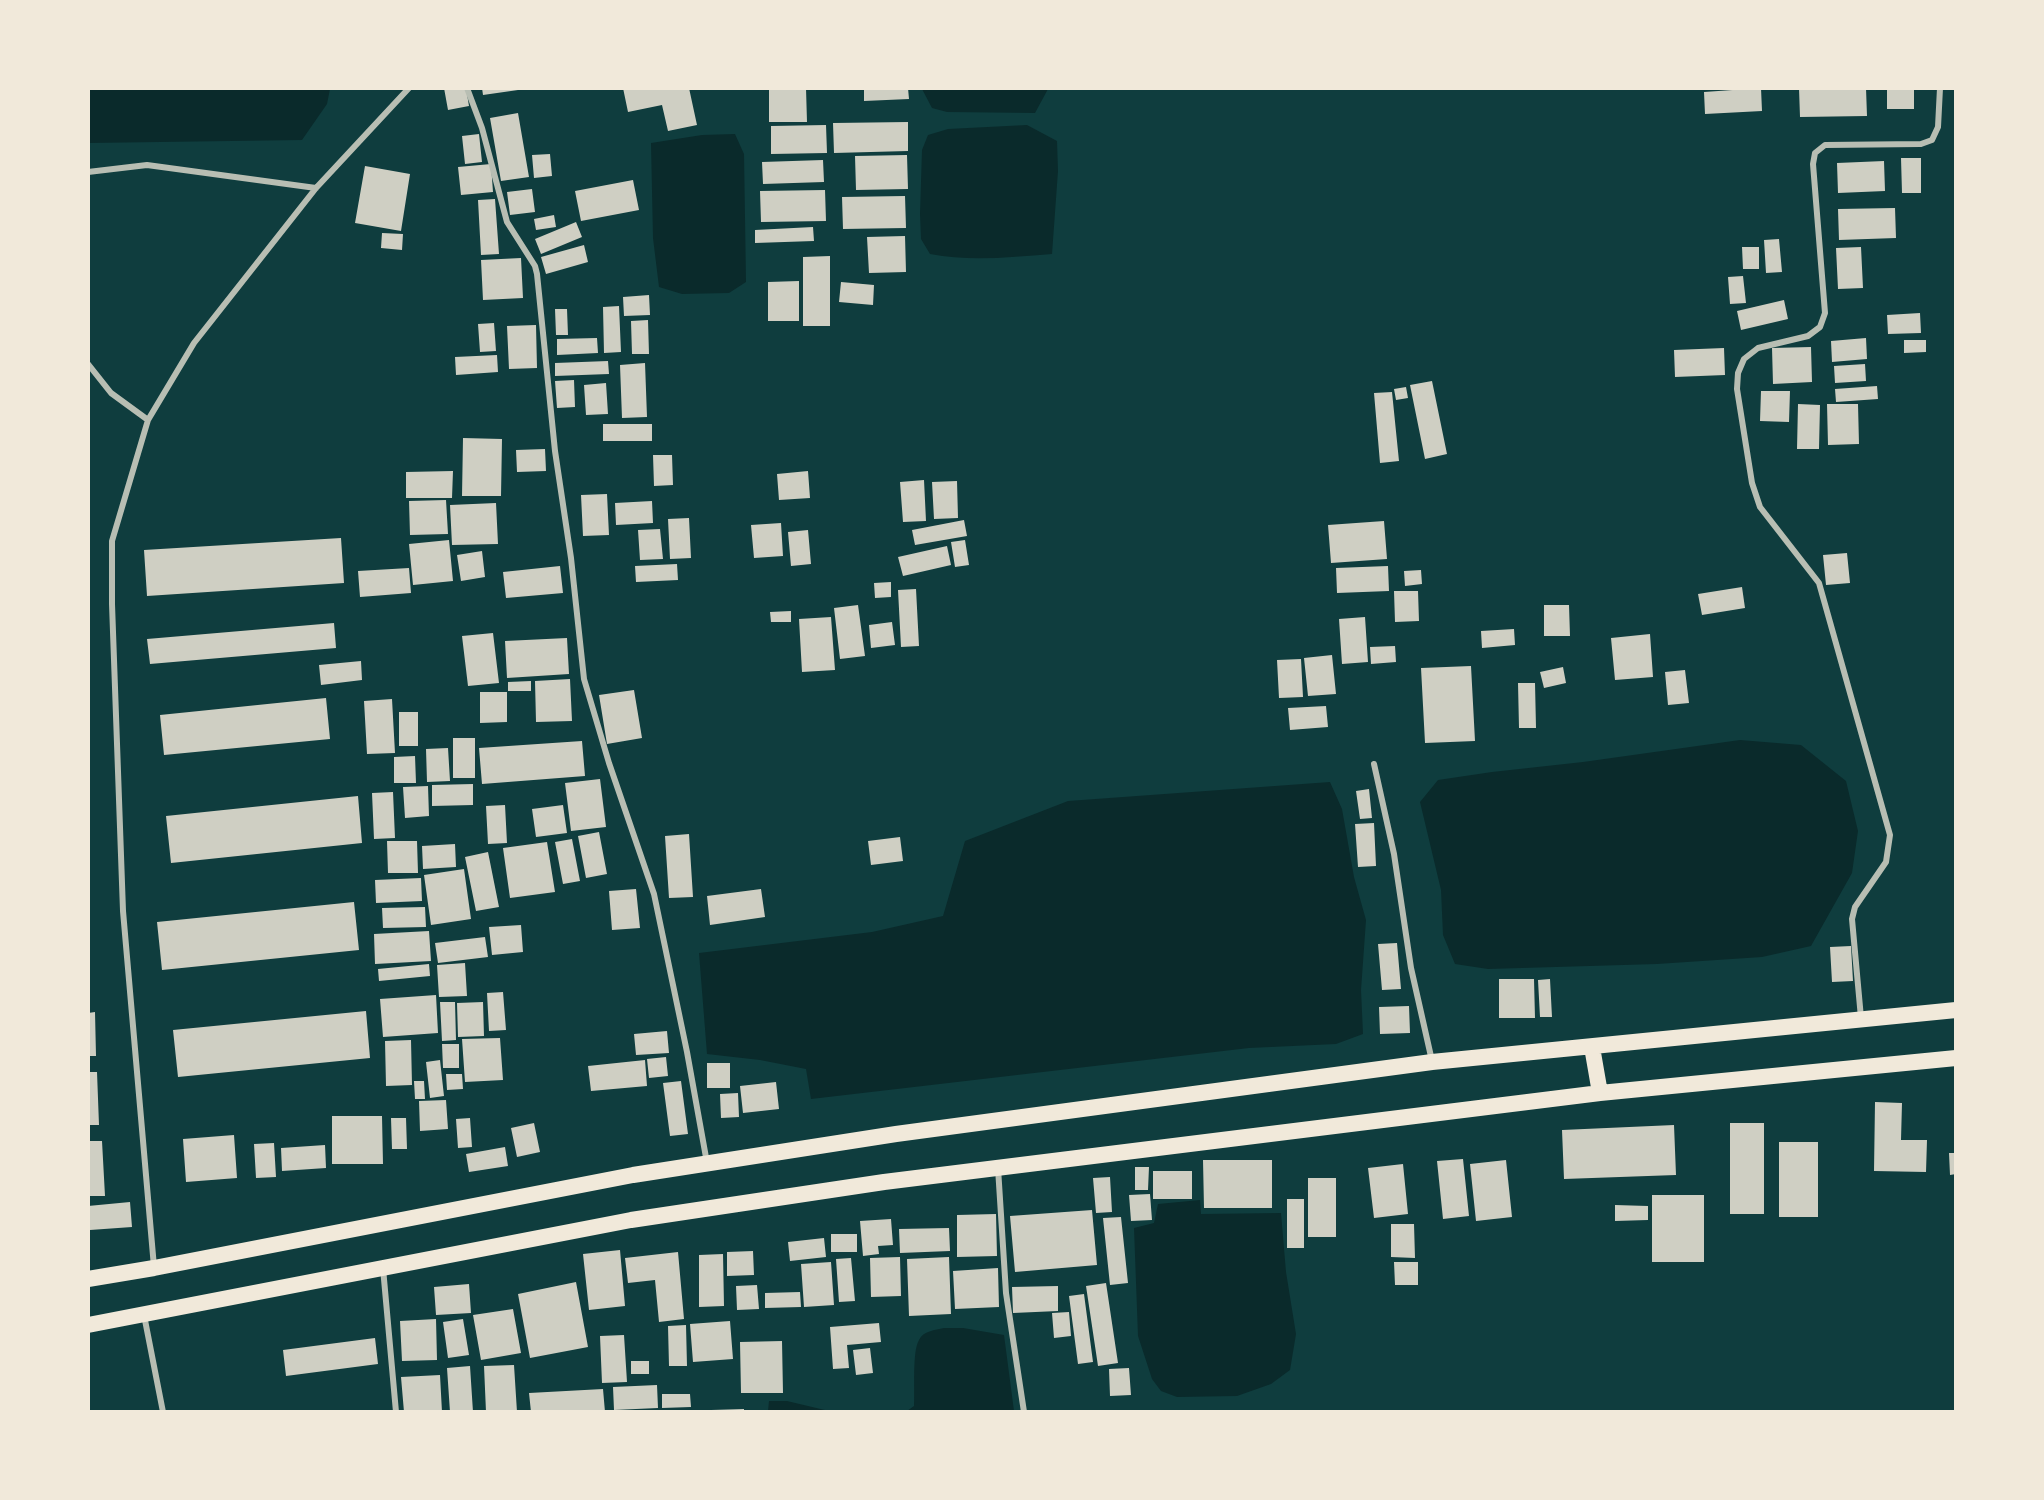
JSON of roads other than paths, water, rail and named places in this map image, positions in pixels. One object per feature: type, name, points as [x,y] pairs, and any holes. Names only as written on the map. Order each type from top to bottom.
[{"type":"highway","points":[[88,1279],[633,1175],[896,1134],[1432,1062],[1956,1010]]},
{"type":"highway","points":[[1592,1047],[1600,1094]]},
{"type":"highway","points":[[88,1325],[631,1220],[884,1182],[1600,1094],[1956,1058]]},
{"type":"street","points":[[154,1268],[123,911],[112,604],[112,541],[148,420],[194,343],[316,188],[410,88]]},
{"type":"street","points":[[467,88],[482,128],[507,222],[535,266],[537,274],[555,451],[571,558],[584,679],[609,763],[654,894],[687,1052],[707,1163]]},
{"type":"street","points":[[1861,1018],[1852,919],[1855,907],[1886,862],[1890,835],[1819,583],[1760,507],[1752,483],[1737,389],[1738,373],[1744,358],[1758,348],[1808,336],[1820,327],[1825,313],[1813,164],[1815,153],[1825,145],[1921,144],[1932,140],[1938,127],[1940,88]]},
{"type":"street","points":[[88,172],[147,165],[316,188]]},
{"type":"street","points":[[88,364],[111,393],[148,420]]},
{"type":"street","points":[[1374,764],[1394,854],[1411,968],[1432,1062]]},
{"type":"street","points":[[998,1168],[1006,1293],[1024,1412]]},
{"type":"street","points":[[383,1268],[396,1412]]},
{"type":"street","points":[[144,1314],[163,1412]]},
{"type":"water","points":[[88,89],[330,89],[327,104],[302,140],[89,143]]},
{"type":"water","points":[[922,89],[1048,89],[1035,113],[947,112],[932,108]]},
{"type":"water","points":[[1027,125],[1057,141],[1058,171],[1052,254],[976,258],[930,254],[921,239],[920,214],[922,150],[928,135],[948,129]]},
{"type":"water","points":[[735,134],[744,154],[746,282],[729,293],[682,294],[659,287],[653,238],[651,143],[702,135]]},
{"type":"water","points":[[1740,740],[1801,745],[1846,781],[1858,831],[1852,873],[1811,946],[1762,957],[1657,964],[1488,969],[1455,964],[1443,935],[1441,890],[1420,802],[1438,780]]},
{"type":"water","points":[[1330,782],[1342,809],[1354,877],[1366,920],[1361,990],[1363,1034],[1336,1044],[1249,1048],[811,1099],[806,1069],[760,1060],[707,1054],[699,953],[872,932],[943,916],[965,841],[1068,801]]},
{"type":"water","points":[[1200,1200],[1201,1214],[1281,1213],[1286,1272],[1296,1334],[1290,1370],[1271,1384],[1237,1396],[1177,1397],[1161,1391],[1152,1379],[1138,1336],[1134,1228],[1154,1223],[1158,1204]]},
{"type":"water","points":[[944,1328],[963,1328],[1004,1335],[1014,1411],[907,1411],[914,1406],[915,1362],[919,1340],[926,1333]]},
{"type":"water","points":[[769,1401],[787,1401],[829,1411],[768,1411]]}]
